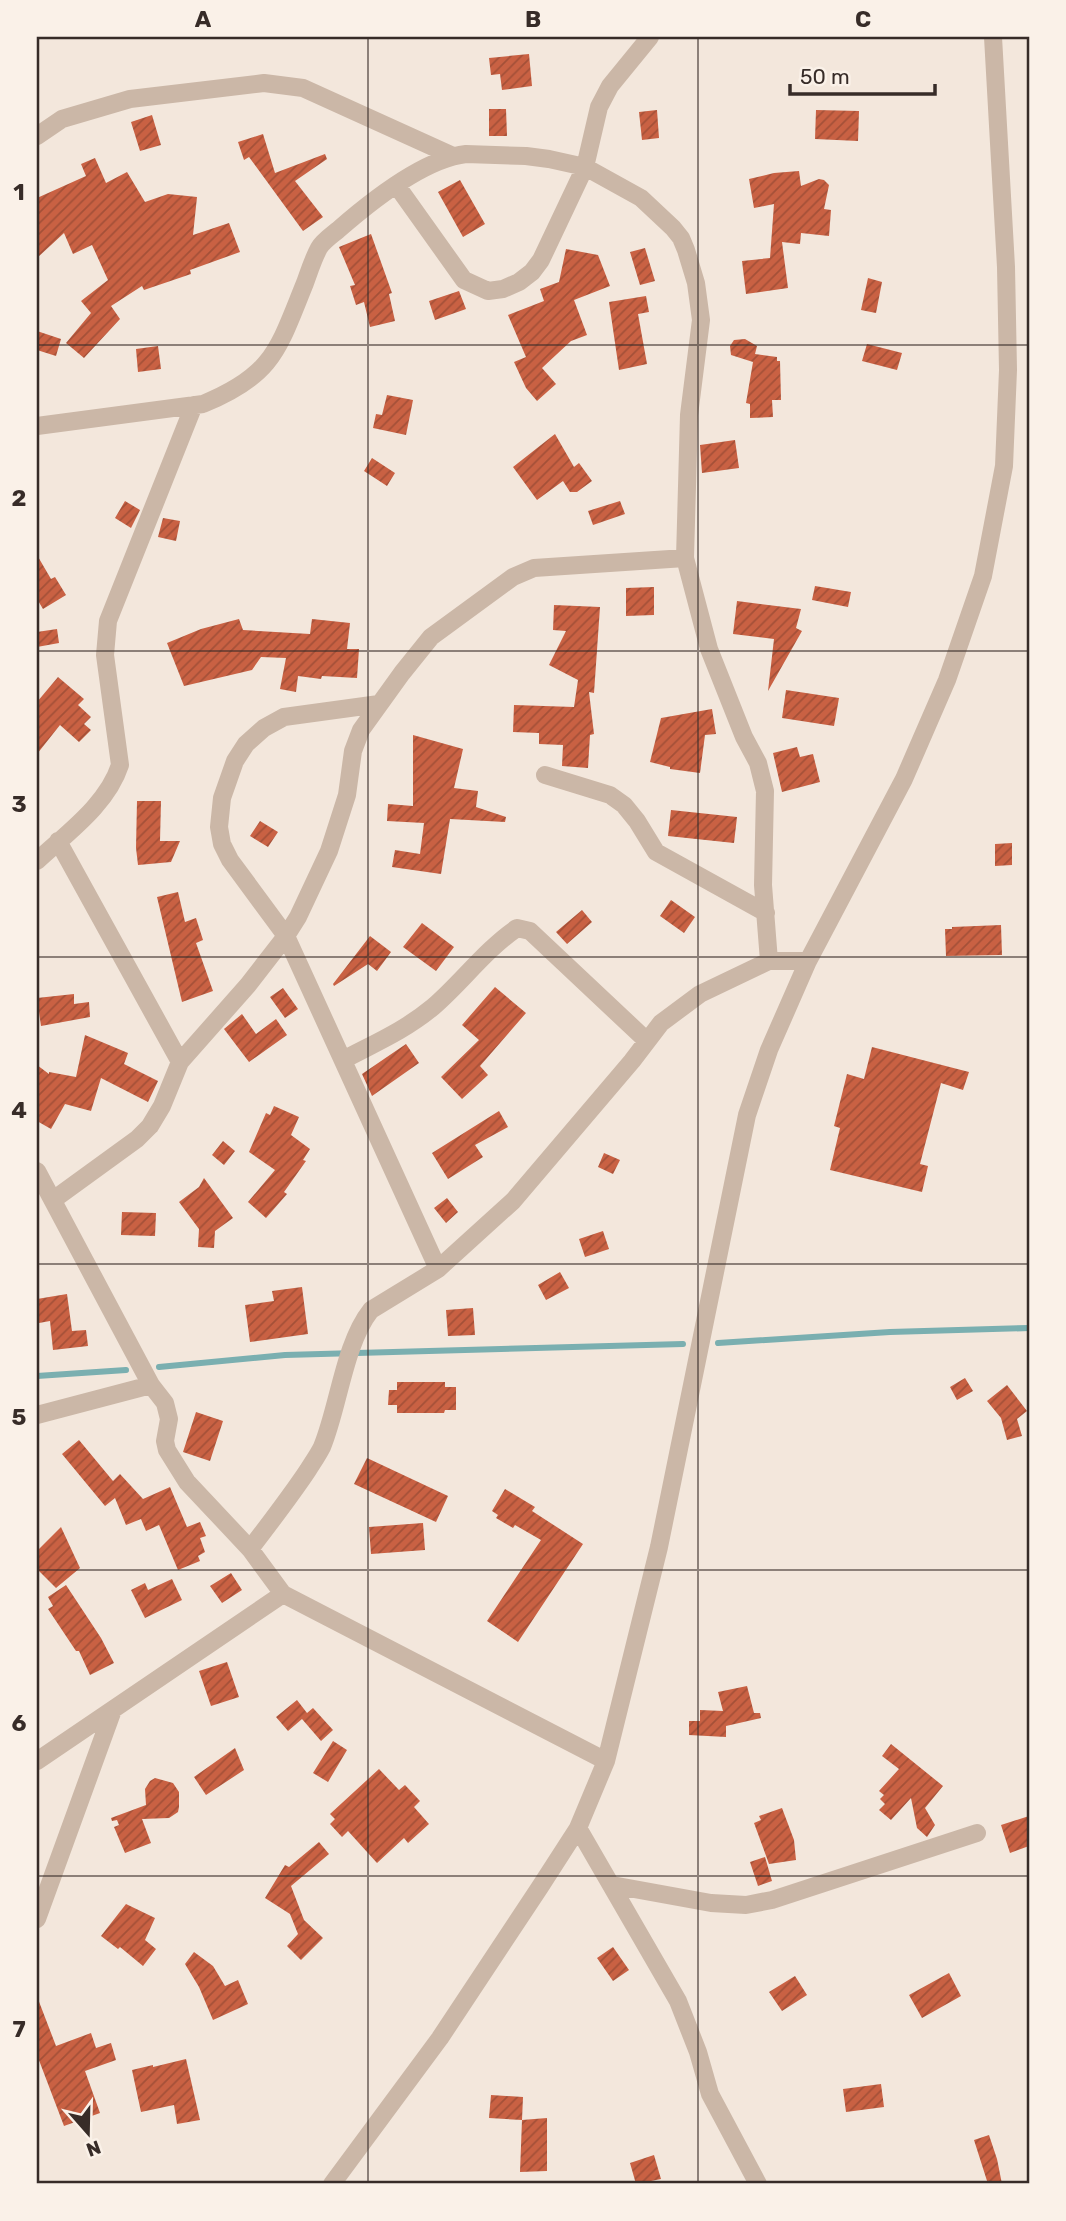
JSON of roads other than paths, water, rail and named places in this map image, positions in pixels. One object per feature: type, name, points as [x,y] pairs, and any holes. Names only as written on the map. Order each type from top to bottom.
[{"type":"street","points":[[397,186],[464,280],[488,290],[503,289],[519,282],[532,272],[541,260],[585,167],[599,107],[610,86],[650,37]]},
{"type":"street","points":[[332,2184],[440,2038],[578,1828],[606,1760],[659,1547],[747,1115],[769,1050],[808,961],[904,779],[947,680],[983,576],[1004,466],[1009,370],[993,37]]},
{"type":"street","points":[[37,136],[62,119],[130,99],[264,83],[303,88],[453,156]]},
{"type":"street","points":[[37,426],[203,404],[247,382],[265,366],[278,348],[320,246],[358,212],[421,170],[453,156],[526,156],[585,167],[641,198],[681,238],[696,283],[701,320],[690,415],[685,558],[709,649],[744,737],[758,762],[765,791],[763,885],[769,961]]},
{"type":"street","points":[[37,862],[100,801],[114,782],[120,765],[105,655],[108,621],[194,405]]},
{"type":"street","points":[[53,1200],[137,1139],[149,1126],[162,1106],[180,1062],[248,985],[286,936],[298,917],[329,851],[347,794],[353,751],[361,730],[431,638],[513,577],[534,568],[685,558]]},
{"type":"street","points":[[379,705],[284,717],[264,728],[246,744],[235,761],[222,798],[219,827],[222,844],[230,860],[286,936],[438,1269]]},
{"type":"street","points":[[545,775],[610,795],[624,805],[637,821],[656,852],[766,913]]},
{"type":"street","points":[[58,841],[180,1062]]},
{"type":"street","points":[[343,1060],[393,1036],[432,1007],[517,928],[530,931],[647,1041]]},
{"type":"street","points":[[250,1549],[321,1449],[350,1354],[366,1316],[379,1304],[438,1269],[513,1201],[661,1023],[700,994],[769,961],[808,961]]},
{"type":"street","points":[[37,1171],[151,1385],[165,1403],[169,1419],[165,1441],[167,1450],[187,1482],[250,1549],[283,1594],[606,1760]]},
{"type":"street","points":[[37,1415],[151,1385]]},
{"type":"street","points":[[37,1761],[283,1594]]},
{"type":"street","points":[[37,1919],[113,1710]]},
{"type":"street","points":[[578,1828],[678,2001],[698,2052],[710,2094],[758,2184]]},
{"type":"street","points":[[612,1885],[711,1903],[746,1905],[772,1900],[977,1833]]},
{"type":"waterway","points":[[718,1343],[890,1332],[1029,1328]]},
{"type":"waterway","points":[[159,1367],[285,1355],[683,1344]]},
{"type":"waterway","points":[[37,1376],[126,1370]]}]
